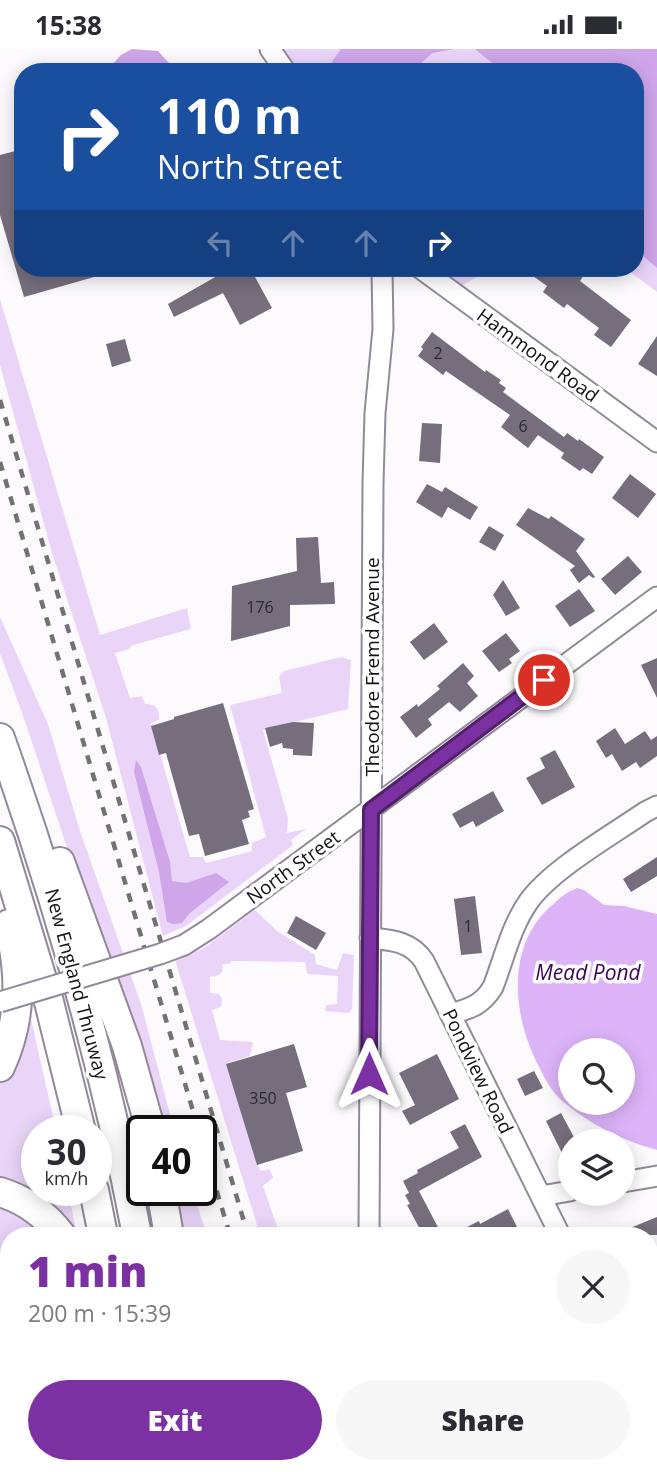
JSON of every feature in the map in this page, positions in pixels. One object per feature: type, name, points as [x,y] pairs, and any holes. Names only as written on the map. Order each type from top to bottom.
[{"type":"highway","points":[[0,731],[21,772],[70,885],[127,1046],[146,1115]]},
{"type":"highway","name":"New England Thruway","points":[[0,738],[48,880],[80,989],[121,1154],[135,1227]]},
{"type":"highway","name":"New England Thruway","points":[[0,841],[43,979],[77,1115]]},
{"type":"highway","points":[[0,891],[14,943],[19,984],[14,1024],[0,1067]]},
{"type":"highway","points":[[0,1192],[30,1204],[54,1227]]},
{"type":"highway","points":[[97,1206],[101,1227]]},
{"type":"highway","points":[[164,1206],[168,1227]]},
{"type":"street","name":"Theodore Fremd Avenue","points":[[369,1227],[373,483],[375,413],[383,329],[382,277]]},
{"type":"street","name":"Hammond Road","points":[[432,277],[657,442]]},
{"type":"street","name":"North Street","points":[[0,1002],[184,945],[657,597]]},
{"type":"street","points":[[450,1014],[477,1006],[487,997],[520,915],[541,887],[590,850],[657,806]]},
{"type":"street","name":"Pondview Road","points":[[370,938],[397,941],[418,952],[556,1227]]},
{"type":"street","points":[[635,1180],[657,1176]]},
{"type":"street","points":[[541,1196],[558,1193]]},
{"type":"shaded area","points":[[132,49],[158,51],[169,63],[113,63]]},
{"type":"shaded area","points":[[280,49],[657,49],[657,292],[637,277],[644,277],[644,63],[290,63]]},
{"type":"shaded area","points":[[341,49],[454,49],[432,53],[421,63],[331,63]]},
{"type":"shaded area","points":[[475,49],[657,49],[657,268],[644,257],[644,63],[492,63]]},
{"type":"shaded area","points":[[448,277],[477,277],[459,287]]},
{"type":"shaded area","points":[[0,299],[100,635],[187,608],[191,629],[133,645],[127,650],[115,653],[130,698],[142,696],[145,704],[155,706],[158,710],[159,720],[151,723],[190,857],[203,857],[206,863],[252,851],[252,843],[266,837],[230,705],[282,693],[279,677],[284,671],[341,657],[351,660],[348,709],[263,730],[288,818],[287,833],[306,829],[291,840],[293,845],[186,926],[163,936],[106,718],[52,553],[0,365]]},
{"type":"shaded area","points":[[0,617],[48,724],[80,831],[142,1007],[170,1115],[160,1115],[138,1036],[80,884],[0,654]]},
{"type":"shaded area","points":[[136,760],[141,767],[170,862],[172,881],[186,883],[216,873],[229,882],[190,913],[182,923],[167,922],[159,872],[134,772]]},
{"type":"shaded area","points":[[255,910],[277,931],[315,955],[316,964],[337,970],[343,953],[354,955],[352,1009],[349,1013],[325,1011],[326,1005],[337,1004],[338,976],[307,974],[305,962],[232,961],[223,964],[219,975],[210,977],[210,993],[219,994],[222,999],[221,1007],[212,1010],[220,1040],[253,1042],[250,1056],[227,1063],[260,1171],[270,1169],[273,1178],[263,1186],[277,1227],[258,1227],[175,960],[204,948]]},
{"type":"shaded area","points":[[31,1019],[53,1115],[21,1115],[21,1201],[0,1185],[0,1081],[9,1066],[23,1026]]},
{"type":"shaded area","points":[[0,1203],[7,1204],[37,1227],[0,1227]]},
{"type":"shaded area","points":[[28,1206],[71,1206],[75,1227],[56,1227]]},
{"type":"shaded area","points":[[176,1206],[197,1206],[204,1227],[180,1227]]},
{"type":"water","name":"Mead Pond","points":[[577,888],[604,905],[624,906],[657,914],[657,1150],[635,1143],[635,1129],[604,1129],[580,1115],[635,1115],[635,1038],[558,1038],[558,1096],[547,1082],[528,1042],[519,1001],[521,959],[537,922],[563,896]]},
{"type":"building","points":[[14,151],[14,263],[0,215],[0,155]]},
{"type":"building","points":[[18,277],[94,277],[24,297]]},
{"type":"building","points":[[215,277],[255,277],[272,308],[240,325],[223,293],[174,317],[168,304]]},
{"type":"building","points":[[534,277],[583,277],[580,281],[631,320],[611,347],[594,335],[599,328],[567,304],[564,308],[543,292],[547,286]]},
{"type":"building","points":[[432,332],[485,372],[486,370],[501,380],[499,383],[506,388],[503,392],[564,437],[567,433],[578,441],[579,439],[604,457],[592,474],[583,468],[580,471],[561,458],[564,453],[538,435],[528,448],[501,427],[510,415],[446,371],[443,375],[418,356]]},
{"type":"building","points":[[657,336],[657,376],[638,364]]},
{"type":"building","points":[[125,339],[131,361],[112,367],[106,344]]},
{"type":"building","points":[[422,423],[442,424],[440,463],[419,461]]},
{"type":"building","points":[[630,474],[656,494],[638,518],[612,498]]},
{"type":"building","points":[[427,484],[442,492],[445,487],[478,507],[470,520],[448,507],[442,518],[416,502]]},
{"type":"building","points":[[528,508],[549,519],[551,516],[585,539],[576,551],[595,577],[589,575],[579,583],[570,570],[575,566],[516,525]]},
{"type":"building","points":[[489,526],[504,535],[495,551],[479,542]]},
{"type":"building","points":[[318,537],[321,583],[334,582],[335,604],[290,605],[290,626],[231,641],[232,586],[297,571],[296,538]]},
{"type":"building","points":[[628,556],[642,572],[615,595],[601,579]]},
{"type":"building","points":[[503,580],[520,608],[506,616],[493,595]]},
{"type":"building","points":[[579,589],[595,611],[570,627],[555,606]]},
{"type":"building","points":[[434,623],[448,642],[424,660],[410,642]]},
{"type":"building","points":[[506,633],[520,651],[509,659],[512,663],[499,672],[482,651]]},
{"type":"building","points":[[657,658],[657,698],[641,665]]},
{"type":"building","points":[[463,663],[474,676],[467,683],[478,696],[460,712],[449,702],[428,719],[432,725],[416,738],[400,717],[417,704],[418,707],[440,689],[437,686]]},
{"type":"building","points":[[223,703],[254,809],[248,811],[250,817],[242,820],[249,844],[205,856],[199,834],[189,836],[166,753],[159,755],[151,726]]},
{"type":"building","points":[[293,722],[314,723],[312,756],[293,755],[293,749],[283,748],[282,743],[270,747],[265,728]]},
{"type":"building","points":[[615,728],[625,744],[645,731],[651,740],[657,736],[657,756],[640,768],[636,762],[622,771],[612,754],[606,758],[596,741]]},
{"type":"building","points":[[555,750],[575,787],[542,805],[526,778],[545,768],[540,758]]},
{"type":"building","points":[[493,791],[504,811],[476,827],[473,821],[460,828],[452,814]]},
{"type":"building","points":[[657,857],[657,876],[631,892],[623,879]]},
{"type":"building","points":[[475,896],[482,953],[461,955],[454,899]]},
{"type":"building","points":[[296,916],[326,933],[316,950],[287,933]]},
{"type":"building","points":[[294,1044],[307,1087],[286,1093],[303,1151],[257,1165],[226,1064]]},
{"type":"building","points":[[437,1054],[459,1099],[410,1125],[402,1111],[415,1105],[399,1073]]},
{"type":"building","points":[[534,1071],[543,1088],[525,1096],[517,1079]]},
{"type":"building","points":[[562,1115],[570,1129],[558,1129],[558,1145],[546,1121]]},
{"type":"building","points":[[465,1124],[482,1157],[419,1191],[438,1227],[419,1227],[407,1205],[410,1204],[405,1195],[409,1193],[403,1181],[418,1173],[417,1170],[459,1148],[450,1132]]},
{"type":"building","points":[[508,1209],[517,1227],[467,1227],[479,1221],[480,1224]]},
{"type":"building","points":[[657,1217],[657,1227],[633,1227]]},
{"type":"railway","points":[[0,400],[246,1227]]},
{"type":"railway","points":[[0,462],[194,1115]]},
{"type":"railway","points":[[217,1192],[228,1227]]},
{"type":"route","points":[[369,1074],[371,810],[544,680]]}]
